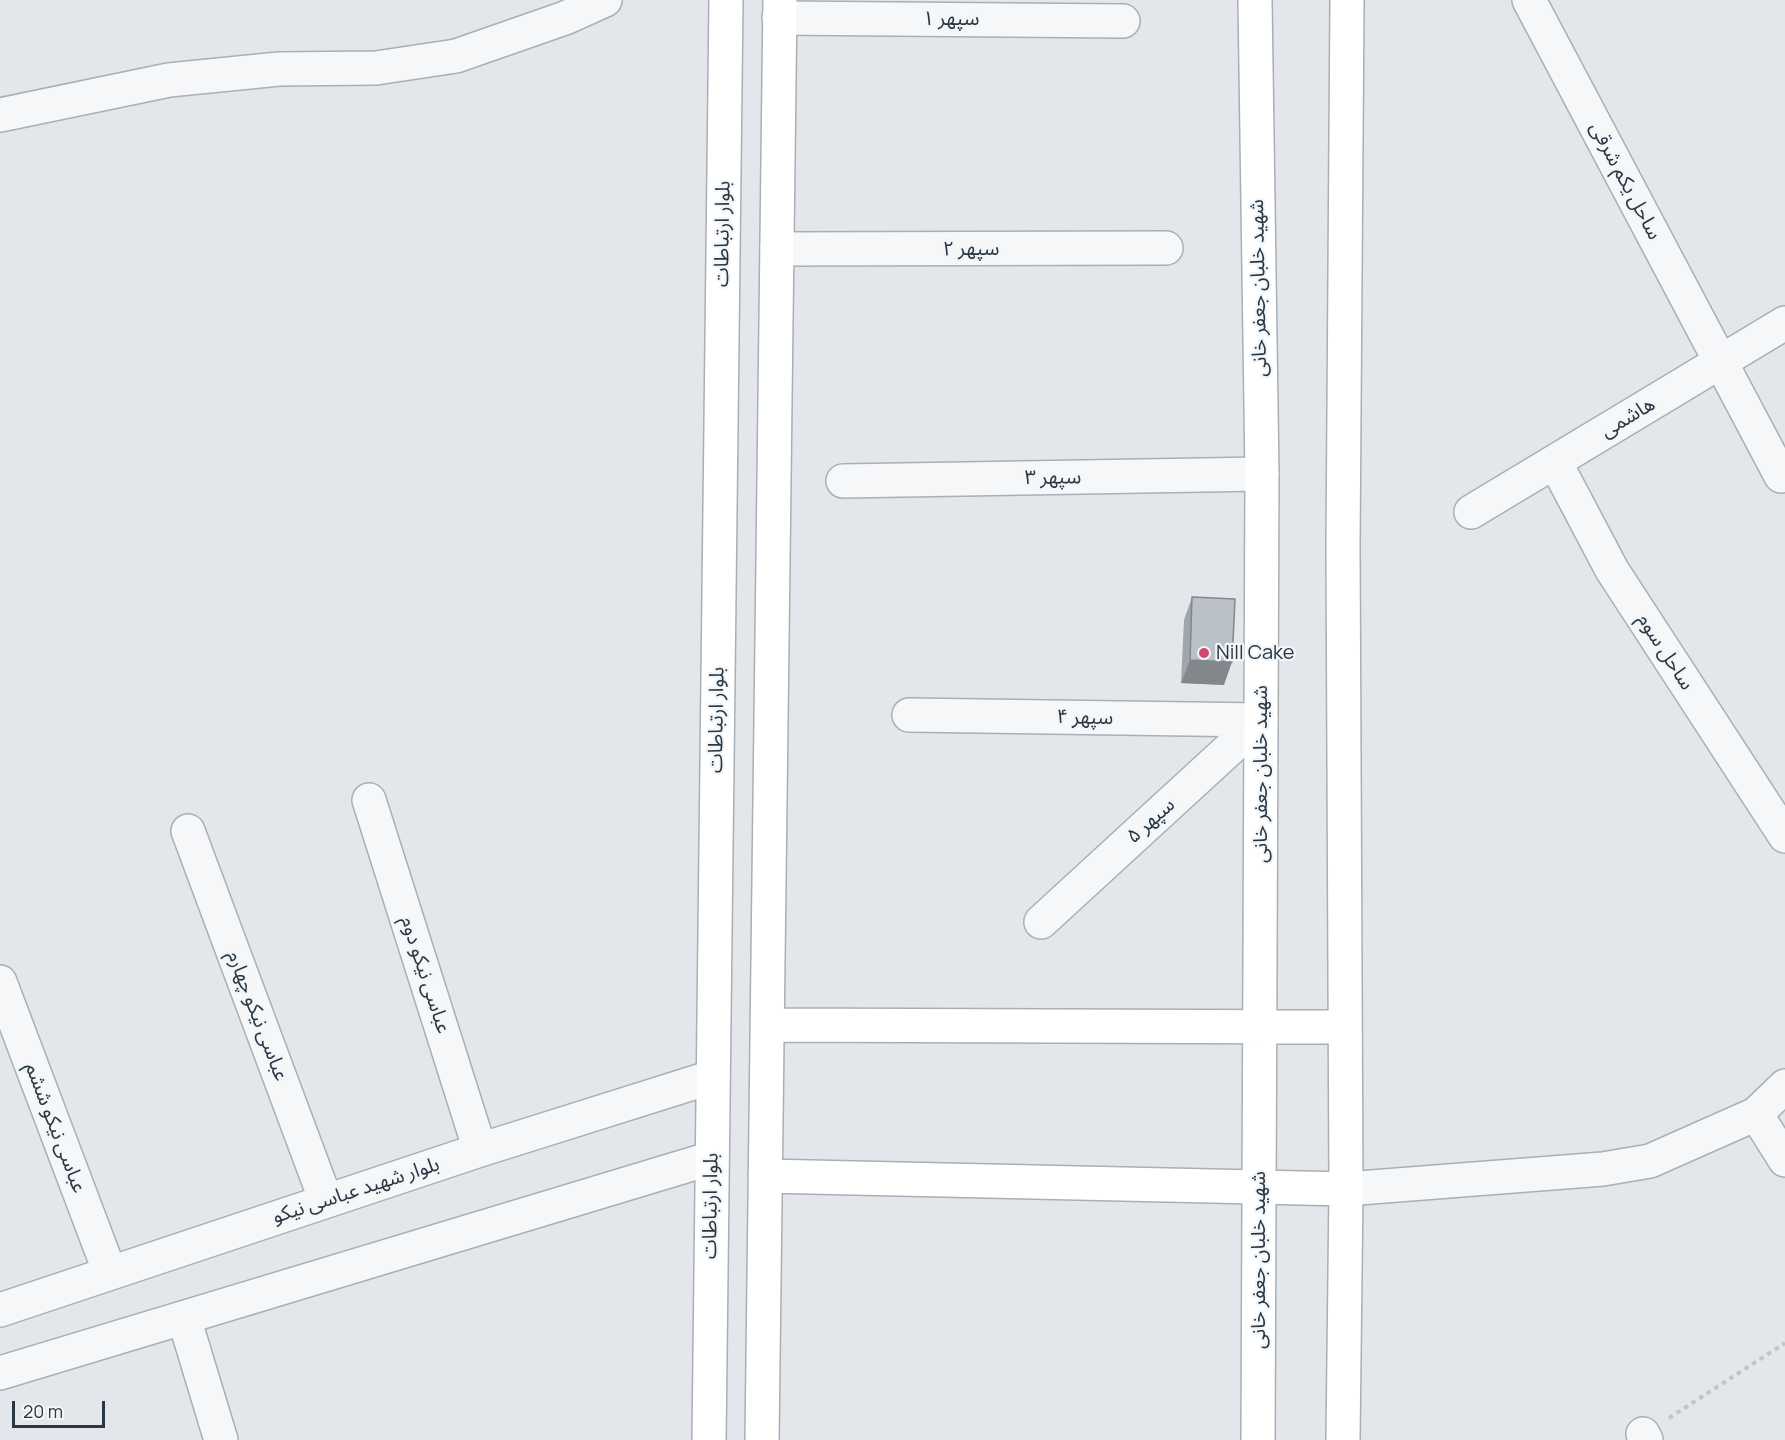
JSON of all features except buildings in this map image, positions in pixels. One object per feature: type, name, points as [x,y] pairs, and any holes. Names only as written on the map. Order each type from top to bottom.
[{"type":"street","points":[[0,115],[169,80],[279,69],[376,68],[456,56],[565,18],[605,0]]},
{"type":"street","name":"بلوار ارتباطات","points":[[709,1440],[726,0]]},
{"type":"street","name":"شهید خلبان جعفر خانی","points":[[1255,0],[1262,474],[1258,1440]]},
{"type":"street","points":[[1343,1440],[1346,1189],[1343,547],[1347,0]]},
{"type":"street","name":"ساحل یکم شرقی","points":[[1529,0],[1781,476]]},
{"type":"street","points":[[762,1440],[779,9]]},
{"type":"street","name":"سپهر ۱","points":[[779,9],[1123,21]]},
{"type":"street","name":"سپهر ۲","points":[[777,249],[1166,249]]},
{"type":"street","name":"هاشمی","points":[[1472,513],[1785,323]]},
{"type":"street","name":"ساحل سوم","points":[[1555,462],[1612,570],[1785,836]]},
{"type":"street","name":"سپهر ۳","points":[[843,481],[1262,474]]},
{"type":"street","name":"سپهر ۴","points":[[909,715],[1261,720]]},
{"type":"street","name":"سپهر ۵","points":[[1041,922],[1261,720]]},
{"type":"street","name":"عباسی نیکو دوم","points":[[369,800],[480,1150]]},
{"type":"street","name":"عباسی نیکو چهارم","points":[[188,831],[326,1201]]},
{"type":"street","name":"عباسی نیکو ششم","points":[[0,982],[110,1273]]},
{"type":"street","points":[[768,1025],[1344,1027]]},
{"type":"street","name":"بلوار شهید عباسی نیکو","points":[[0,1310],[480,1150],[712,1077]]},
{"type":"street","points":[[765,1176],[1346,1189],[1603,1169],[1650,1161],[1756,1114],[1785,1086]]},
{"type":"street","points":[[1756,1114],[1785,1160]]},
{"type":"street","points":[[0,1373],[712,1158]]},
{"type":"street","points":[[184,1318],[221,1440]]},
{"type":"path","points":[[1644,1437],[1785,1343]]},
{"type":"place","name":"Nill Cake","points":[[1204,653]]}]
